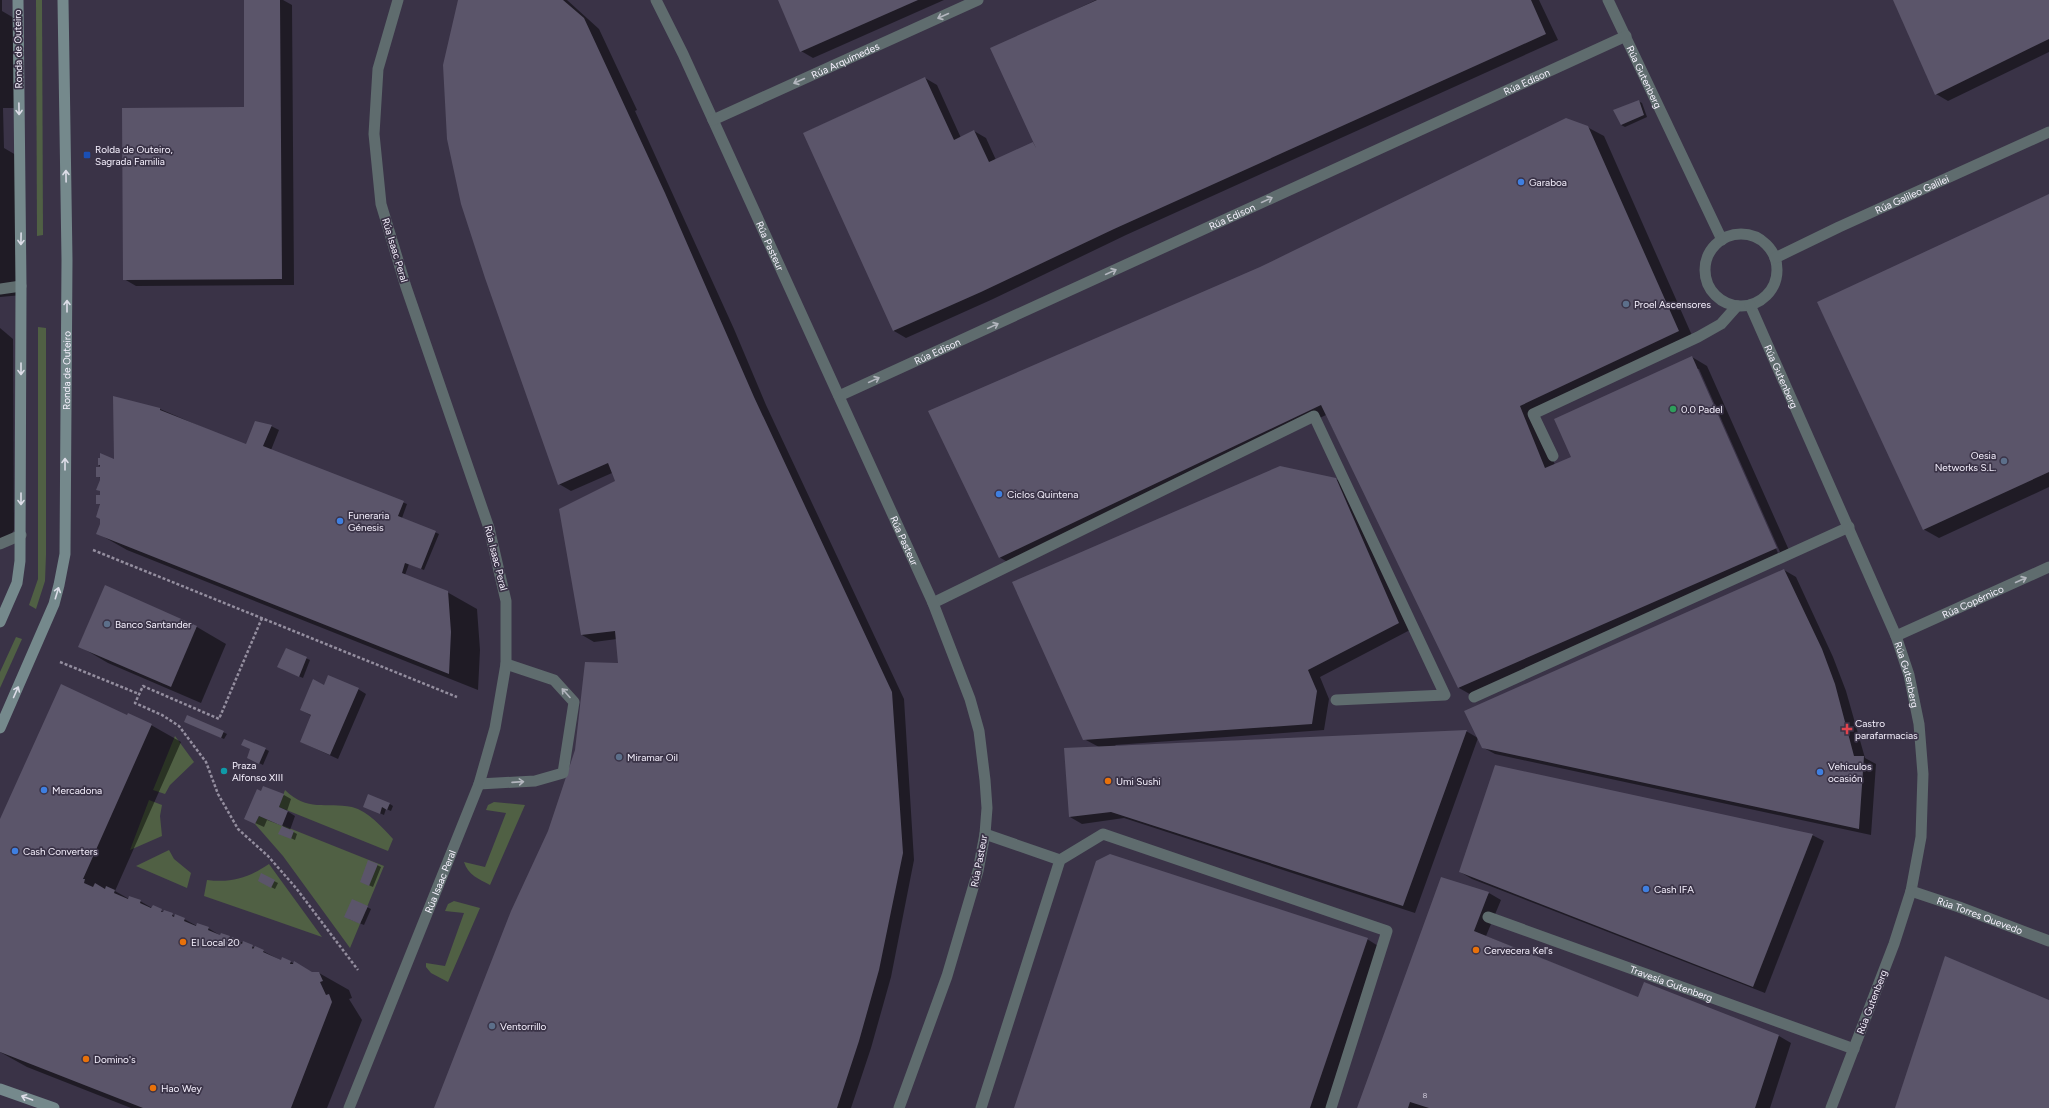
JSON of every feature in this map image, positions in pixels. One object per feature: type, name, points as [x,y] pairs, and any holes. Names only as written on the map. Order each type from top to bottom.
[{"type":"main road","name":"Ronda de Outeiro","points":[[0,622],[17,583],[21,535],[21,286],[18,0]]},
{"type":"main road","name":"Ronda de Outeiro","points":[[0,728],[54,604],[60,585],[64,554],[67,260],[63,0]]},
{"type":"main road","points":[[0,1088],[54,1108]]},
{"type":"street","name":"Rúa Isaac Peral","points":[[349,1108],[479,784],[495,728],[506,664],[506,601],[489,528],[404,280],[381,204],[374,134],[378,69],[398,0]]},
{"type":"street","name":"Rúa Pasteur","points":[[656,0],[684,54],[933,603],[959,668],[979,731],[987,808],[985,834],[978,871],[947,976],[899,1108]]},
{"type":"street","name":"Rúa Arquímedes","points":[[713,120],[978,0]]},
{"type":"street","name":"Rúa Gutenberg","points":[[1608,0],[1722,240]]},
{"type":"street","name":"Rúa Edison","points":[[839,396],[1626,36]]},
{"type":"street","name":"Rúa Galileo Galilei","points":[[1775,258],[1839,227],[2049,132]]},
{"type":"street","points":[[1737,235],[1753,237],[1762,241],[1770,249],[1775,258],[1777,270],[1775,282],[1770,292],[1761,301],[1750,305],[1737,306],[1726,303],[1717,297],[1710,288],[1706,278],[1705,267],[1708,256],[1714,247],[1722,240],[1737,235]]},
{"type":"street","points":[[0,289],[21,286]]},
{"type":"street","name":"Rúa Gutenberg","points":[[1750,305],[1896,636],[1909,675],[1919,724],[1923,774],[1921,837],[1911,891],[1894,944],[1830,1108]]},
{"type":"street","points":[[1553,456],[1533,414],[1698,337],[1721,324],[1737,306]]},
{"type":"street","points":[[933,603],[1314,416],[1445,695],[1336,700]]},
{"type":"street","points":[[1474,697],[1849,527]]},
{"type":"street","points":[[0,544],[21,535]]},
{"type":"street","name":"Rúa Copérnico","points":[[1896,636],[2049,567]]},
{"type":"street","points":[[479,784],[535,781],[563,773],[574,702],[554,680],[506,664]]},
{"type":"street","points":[[985,834],[1060,860]]},
{"type":"street","points":[[981,1108],[1060,860],[1104,834],[1387,931],[1331,1108]]},
{"type":"street","name":"Rúa Torres Quevedo","points":[[1911,891],[1959,906],[2049,941]]},
{"type":"street","name":"Travesía Gutenberg","points":[[1488,918],[1854,1049]]},
{"type":"path","points":[[93,550],[457,697]]},
{"type":"path","points":[[262,618],[218,719],[142,686],[136,702],[162,715],[179,726],[206,762],[218,794],[238,829],[268,856],[296,888],[358,970]]},
{"type":"path","points":[[60,662],[139,694]]},
{"type":"green space","points":[[36,0],[42,0],[43,235],[37,236]]},
{"type":"green space","points":[[38,327],[46,328],[46,555],[45,581],[36,609],[29,605],[38,579]]},
{"type":"green space","points":[[16,637],[22,639],[0,688],[0,672]]},
{"type":"green space","points":[[175,736],[194,762],[170,785],[165,794],[153,790]]},
{"type":"green space","points":[[285,790],[293,797],[309,804],[352,807],[364,812],[393,839],[388,851],[279,807]]},
{"type":"green space","points":[[149,800],[162,805],[160,816],[162,836],[130,850]]},
{"type":"green space","points":[[494,802],[525,805],[490,885],[478,879],[471,873],[464,862],[485,867],[506,813],[486,810],[488,805]]},
{"type":"green space","points":[[259,816],[384,866],[350,948],[283,856],[255,824]]},
{"type":"green space","points":[[169,850],[174,859],[191,873],[187,888],[136,866]]},
{"type":"green space","points":[[269,864],[322,937],[204,896],[207,880],[224,881],[240,878],[254,873]]},
{"type":"green space","points":[[454,901],[480,908],[448,982],[431,973],[426,967],[426,963],[445,966],[464,913],[445,911],[448,904]]},
{"type":"building","points":[[244,0],[280,0],[282,279],[123,280],[122,108],[244,107]]},
{"type":"building","points":[[458,0],[563,0],[584,18],[665,193],[754,397],[892,692],[903,853],[879,970],[859,1041],[837,1108],[434,1108],[511,911],[548,831],[575,750],[585,662],[618,663],[615,631],[581,635],[559,509],[615,481],[608,463],[558,485],[485,278],[461,204],[447,139],[443,65]]},
{"type":"building","points":[[778,0],[918,0],[800,52]]},
{"type":"building","points":[[1097,0],[1531,0],[1546,34],[1114,229],[981,292],[893,331],[803,133],[925,77],[954,140],[974,130],[989,162],[1033,142],[1036,148],[990,48]]},
{"type":"building","points":[[1893,0],[2049,0],[2049,39],[1935,95]]},
{"type":"building","points":[[1639,100],[1644,115],[1621,125],[1613,110]]},
{"type":"building","points":[[1566,118],[1588,126],[1679,331],[1520,406],[1545,468],[1571,457],[1554,419],[1692,356],[1777,548],[1458,688],[1321,405],[999,558],[928,411],[1260,267]]},
{"type":"building","points":[[2049,194],[2049,472],[1923,530],[1817,302]]},
{"type":"building","points":[[113,396],[160,408],[160,410],[246,444],[255,421],[272,425],[263,446],[404,501],[398,516],[436,531],[421,569],[405,563],[402,573],[448,591],[451,632],[449,674],[96,534],[100,524],[100,519],[96,517],[100,504],[96,504],[96,495],[100,495],[100,491],[96,490],[100,480],[100,477],[96,477],[96,467],[100,467],[100,465],[98,465],[98,458],[100,458],[100,453],[114,459]]},
{"type":"building","points":[[1280,466],[1336,478],[1399,623],[1308,670],[1317,691],[1312,724],[1083,740],[1012,582]]},
{"type":"building","points":[[1784,569],[1822,649],[1835,684],[1854,756],[1864,756],[1859,829],[1482,748],[1464,711]]},
{"type":"building","points":[[105,585],[197,626],[171,687],[78,647]]},
{"type":"building","points":[[286,648],[307,657],[299,677],[277,667]]},
{"type":"building","points":[[328,675],[359,688],[330,755],[300,742],[311,715],[300,710],[313,679],[324,685]]},
{"type":"building","points":[[61,684],[127,715],[128,713],[152,724],[83,879],[85,879],[84,883],[93,887],[95,883],[105,889],[106,886],[115,890],[114,893],[128,899],[129,896],[141,900],[140,903],[151,908],[153,905],[162,909],[161,912],[164,910],[173,913],[172,916],[174,917],[175,914],[185,918],[184,921],[196,926],[197,923],[209,927],[208,930],[220,935],[221,933],[230,936],[229,939],[231,940],[232,937],[241,941],[240,943],[242,944],[243,941],[253,945],[253,949],[255,946],[264,950],[263,952],[281,960],[282,957],[291,961],[290,964],[293,964],[294,961],[312,972],[319,972],[323,981],[320,982],[326,995],[329,994],[332,1002],[291,1108],[143,1108],[0,1052],[0,819]]},
{"type":"building","points":[[187,715],[224,731],[221,738],[184,722]]},
{"type":"building","points":[[1467,730],[1403,906],[1111,812],[1069,817],[1064,748]]},
{"type":"building","points":[[244,739],[266,748],[259,764],[247,758],[250,749],[241,745]]},
{"type":"building","name":"Cash IFA","points":[[1495,765],[1813,834],[1753,987],[1459,872]]},
{"type":"building","points":[[263,786],[284,794],[279,807],[288,811],[282,826],[259,816],[255,824],[244,819],[257,789],[261,791]]},
{"type":"building","points":[[368,794],[390,803],[387,810],[382,807],[380,814],[363,807]]},
{"type":"building","points":[[282,826],[294,831],[291,839],[278,834]]},
{"type":"building","points":[[1110,854],[1368,938],[1310,1108],[1014,1108],[1096,861]]},
{"type":"building","points":[[368,860],[378,864],[369,886],[360,882]]},
{"type":"building","points":[[261,873],[275,880],[271,888],[258,881]]},
{"type":"building","points":[[1441,877],[1489,892],[1474,931],[1638,997],[1644,982],[1779,1035],[1755,1108],[1429,1108],[1410,1102],[1408,1108],[1357,1108]]},
{"type":"building","points":[[352,899],[368,906],[360,924],[344,917]]},
{"type":"building","points":[[1945,956],[2049,1000],[2049,1108],[1895,1108]]},
{"type":"place","name":"Rolda de Outeiro, Sagrada Familia","points":[[87,155]]},
{"type":"place","name":"Garaboa","points":[[1521,182]]},
{"type":"place","name":"Proel Ascensores","points":[[1626,304]]},
{"type":"place","name":"0.0 Padel","points":[[1673,409]]},
{"type":"place","name":"Oesia Networks S.L.","points":[[2004,461]]},
{"type":"place","name":"Ciclos Quintena","points":[[999,494]]},
{"type":"place","name":"Funeraria Génesis","points":[[340,521]]},
{"type":"place","name":"Banco Santander","points":[[107,624]]},
{"type":"place","name":"Castro parafarmacias","points":[[1847,729]]},
{"type":"place","name":"Miramar Oil","points":[[619,757]]},
{"type":"place","name":"Praza Alfonso XIII","points":[[224,771]]},
{"type":"place","name":"Vehiculos ocasión","points":[[1820,772]]},
{"type":"place","name":"Umi Sushi","points":[[1108,781]]},
{"type":"place","name":"Mercadona","points":[[44,790]]},
{"type":"place","name":"Cash Converters","points":[[15,851]]},
{"type":"place","name":"Cash IFA","points":[[1646,889]]},
{"type":"place","name":"El Local 20","points":[[183,942]]},
{"type":"place","name":"Cervecera Kel's","points":[[1476,950]]},
{"type":"place","name":"Ventorrillo","points":[[492,1026]]},
{"type":"place","name":"Domino's","points":[[86,1059]]},
{"type":"place","name":"Hao Wey","points":[[153,1088]]}]
